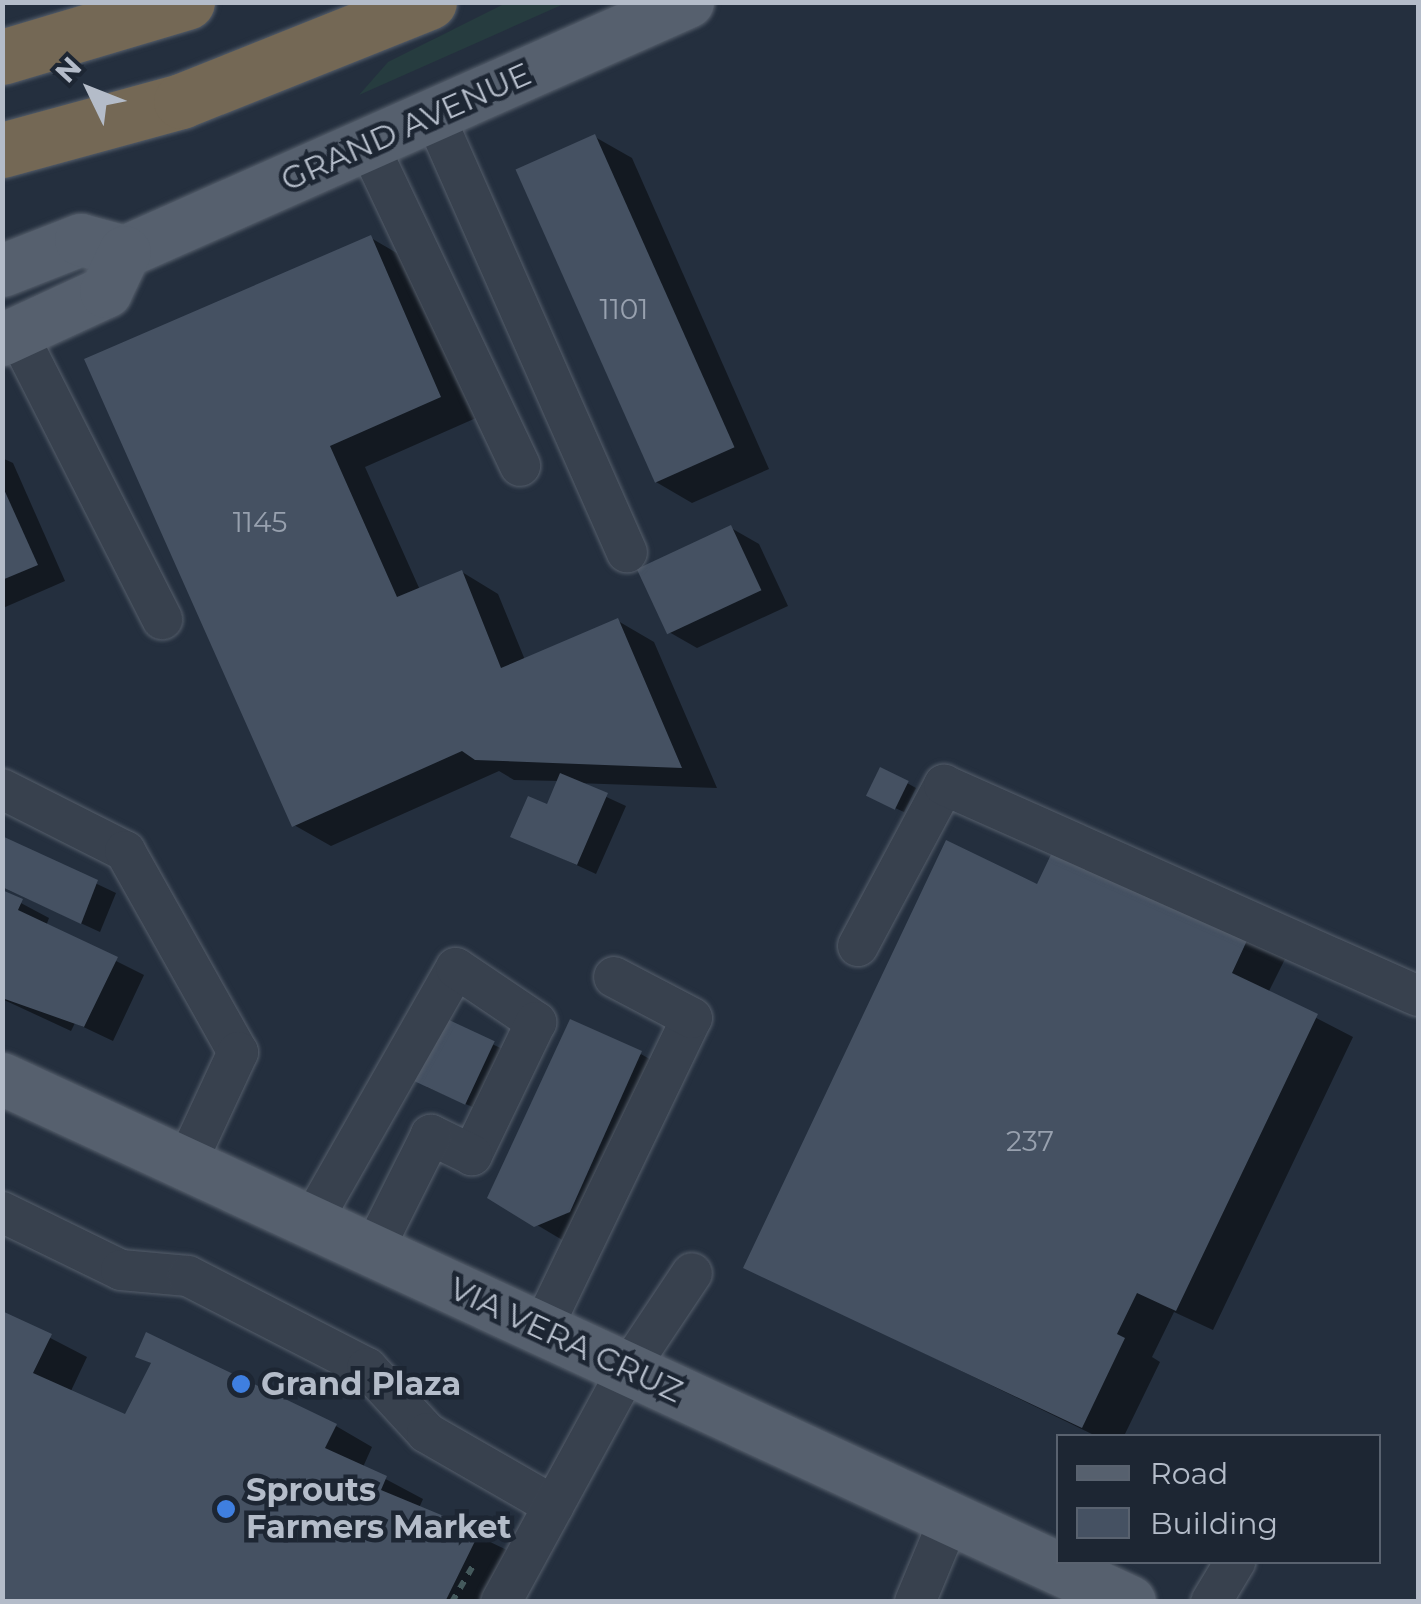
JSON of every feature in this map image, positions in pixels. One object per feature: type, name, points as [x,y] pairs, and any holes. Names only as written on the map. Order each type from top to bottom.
[{"type":"highway","points":[[2,57],[187,2]]},
{"type":"highway","points":[[2,150],[181,101],[429,2]]},
{"type":"main road","name":"GRAND AVENUE","points":[[124,252],[688,2]]},
{"type":"main road","points":[[2,272],[81,240],[124,252],[106,292],[10,337]]},
{"type":"main road","name":"VIA VERA CRUZ","points":[[2,1079],[1130,1602]]},
{"type":"lane","points":[[434,115],[626,552]]},
{"type":"lane","points":[[368,144],[520,466]]},
{"type":"lane","points":[[10,337],[162,619]]},
{"type":"lane","points":[[858,946],[944,784],[1418,996]]},
{"type":"lane","points":[[2,790],[125,851],[238,1052],[186,1164]]},
{"type":"lane","points":[[311,1222],[456,968],[536,1022],[472,1155],[432,1135],[373,1251]]},
{"type":"lane","points":[[542,1330],[692,1018],[614,977]]},
{"type":"lane","points":[[2,1212],[121,1270],[188,1276],[367,1368],[427,1433],[554,1506]]},
{"type":"lane","points":[[501,1602],[628,1369],[692,1273]]},
{"type":"lane","points":[[915,1602],[950,1518]]},
{"type":"lane","points":[[1211,1602],[1234,1564]]},
{"type":"green space","points":[[508,2],[566,3],[359,95],[388,62]]},
{"type":"building","points":[[595,134],[735,447],[655,483],[516,169]]},
{"type":"building","points":[[371,235],[441,397],[330,446],[397,597],[462,570],[501,668],[618,618],[682,768],[475,760],[462,751],[292,827],[84,359]]},
{"type":"building","points":[[2,485],[38,565],[2,580]]},
{"type":"building","points":[[731,525],[761,590],[667,634],[637,569]]},
{"type":"building","points":[[880,767],[909,781],[895,810],[866,796]]},
{"type":"building","points":[[560,773],[608,793],[577,865],[510,837],[528,796],[547,804]]},
{"type":"building","points":[[2,836],[98,880],[81,924],[2,887]]},
{"type":"building","points":[[946,840],[1037,884],[1057,842],[1250,934],[1232,973],[1318,1014],[1176,1311],[1137,1293],[1117,1334],[1125,1338],[1082,1428],[743,1268]]},
{"type":"building","points":[[2,890],[23,899],[18,910],[118,957],[84,1027],[2,998]]},
{"type":"building","points":[[434,1013],[495,1041],[465,1105],[404,1076]]},
{"type":"building","points":[[570,1019],[642,1051],[570,1212],[534,1227],[487,1198]]},
{"type":"building","points":[[2,1311],[52,1334],[33,1373],[125,1414],[151,1363],[135,1357],[146,1332],[337,1424],[325,1448],[387,1476],[381,1490],[480,1531],[445,1602],[2,1602]]},
{"type":"place","name":"Grand Plaza","points":[[241,1384]]},
{"type":"place","name":"Sprouts Farmers Market","points":[[226,1509]]}]
